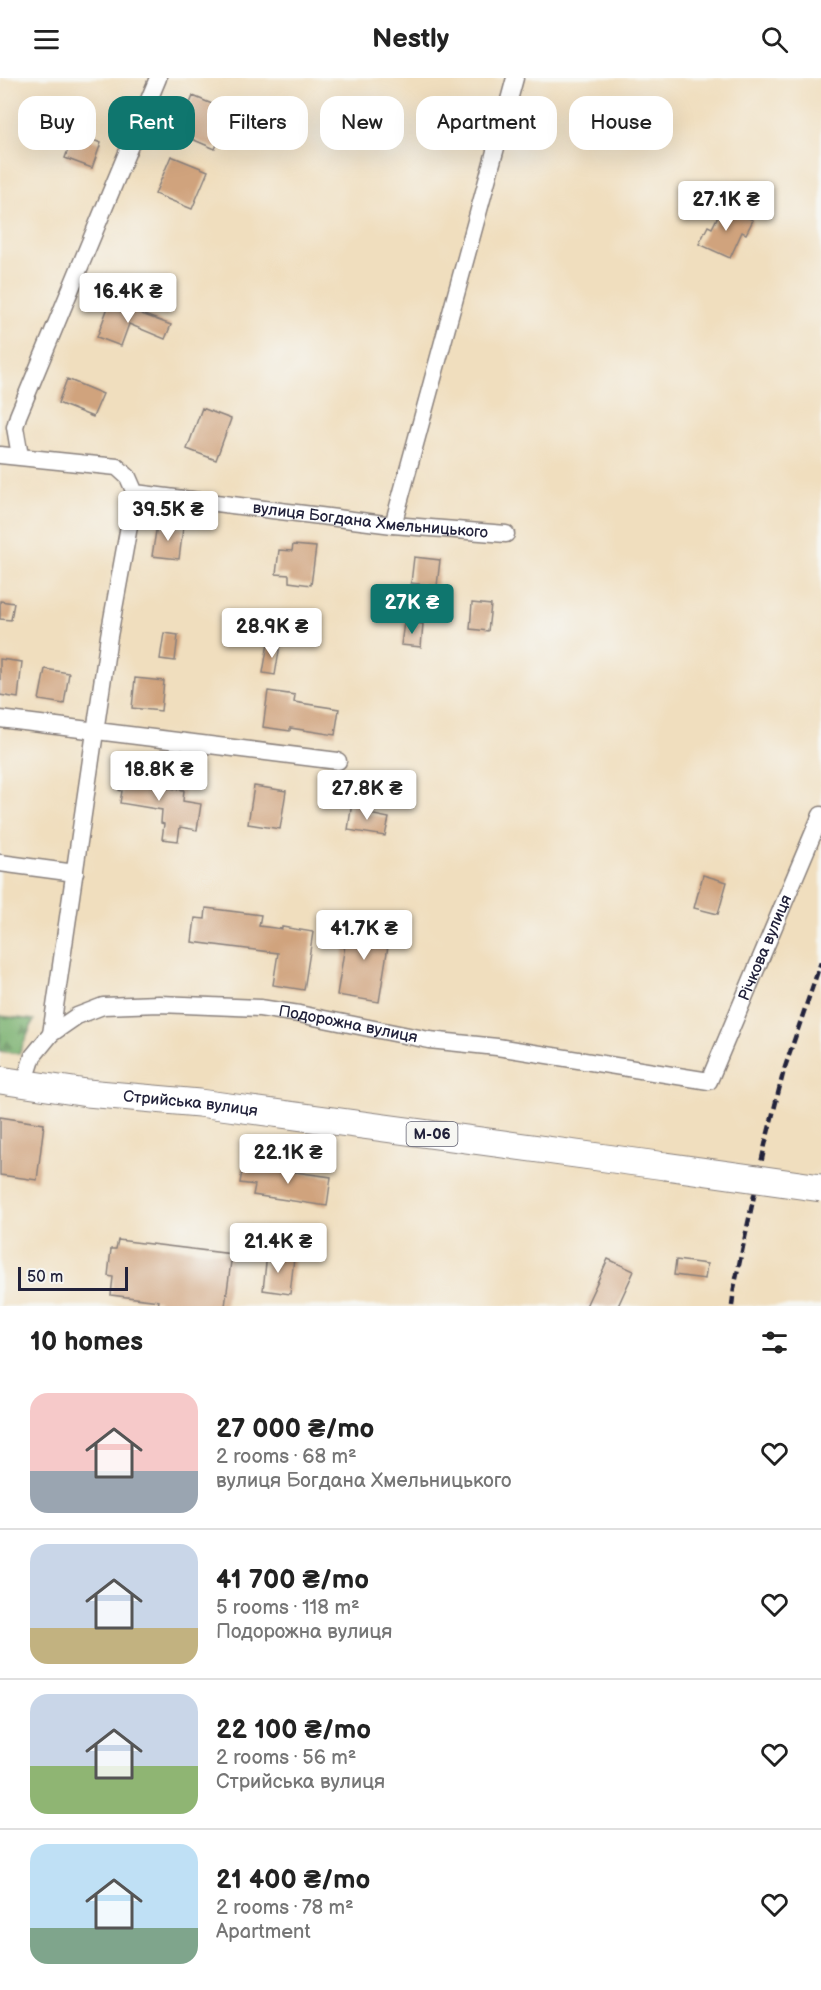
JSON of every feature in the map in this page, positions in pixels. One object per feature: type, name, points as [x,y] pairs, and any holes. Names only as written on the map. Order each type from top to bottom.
[{"type":"highway","name":"Стрийська вулиця","points":[[12,1082],[87,1093],[200,1103],[821,1188]]},
{"type":"street","points":[[19,452],[15,427],[18,416],[158,78]]},
{"type":"street","points":[[393,525],[515,78]]},
{"type":"street","points":[[0,440],[19,452]]},
{"type":"street","points":[[0,455],[19,452],[117,467],[128,477],[135,493],[109,636],[51,1034]]},
{"type":"street","name":"вулиця Богдана Хмельницького","points":[[135,493],[393,525],[506,534]]},
{"type":"street","points":[[0,719],[338,761]]},
{"type":"street","name":"Річкова вулиця","points":[[709,1081],[821,815]]},
{"type":"street","points":[[0,863],[75,873]]},
{"type":"street","name":"Подорожна вулиця","points":[[12,1082],[51,1034],[77,1016],[103,1006],[159,1004],[260,1008],[429,1040],[497,1047],[709,1081]]},
{"type":"green space","points":[[0,1016],[34,1020],[19,1054],[0,1051]]},
{"type":"building","points":[[195,97],[207,102],[207,146],[195,140]]},
{"type":"building","points":[[96,141],[101,143],[92,168],[65,158],[68,150],[96,150]]},
{"type":"building","points":[[171,156],[208,171],[192,209],[155,194]]},
{"type":"building","points":[[723,206],[753,220],[746,234],[742,232],[730,258],[699,244],[708,226],[712,228]]},
{"type":"building","points":[[110,302],[171,325],[165,339],[129,324],[121,346],[97,337]]},
{"type":"building","points":[[67,379],[103,394],[93,417],[58,403]]},
{"type":"building","points":[[202,408],[231,419],[216,460],[187,449]]},
{"type":"building","points":[[157,525],[183,528],[179,559],[152,556]]},
{"type":"building","points":[[293,545],[316,547],[311,585],[289,582],[289,575],[276,574],[279,550],[292,551]]},
{"type":"building","points":[[414,557],[440,560],[437,586],[411,583]]},
{"type":"building","points":[[0,601],[14,603],[11,620],[0,619]]},
{"type":"building","points":[[472,603],[491,605],[488,631],[470,629]]},
{"type":"building","points":[[404,622],[423,624],[421,647],[401,645]]},
{"type":"building","points":[[164,633],[178,635],[175,661],[160,659]]},
{"type":"building","points":[[268,643],[280,645],[275,675],[263,673]]},
{"type":"building","points":[[0,659],[22,662],[18,698],[0,695]]},
{"type":"building","points":[[45,669],[69,673],[64,704],[39,700]]},
{"type":"building","points":[[135,678],[164,681],[161,711],[132,708]]},
{"type":"building","points":[[268,691],[295,695],[294,702],[339,709],[335,735],[290,728],[290,731],[263,727]]},
{"type":"building","points":[[124,763],[139,766],[138,770],[150,772],[148,785],[184,790],[183,801],[201,804],[197,830],[180,827],[178,841],[162,839],[164,824],[161,823],[162,810],[120,803],[122,791],[119,790]]},
{"type":"building","points":[[254,786],[286,791],[280,829],[248,824]]},
{"type":"building","points":[[352,802],[370,805],[369,814],[389,818],[385,836],[348,830]]},
{"type":"building","points":[[703,875],[727,882],[718,914],[694,908]]},
{"type":"building","points":[[206,908],[261,915],[259,926],[313,932],[304,990],[273,985],[278,953],[192,942],[195,918],[205,919]]},
{"type":"building","points":[[349,920],[391,927],[379,1002],[337,995]]},
{"type":"building","points":[[0,1117],[44,1124],[37,1180],[0,1175]]},
{"type":"building","points":[[243,1165],[331,1177],[327,1206],[253,1195],[255,1185],[240,1183]]},
{"type":"building","points":[[118,1240],[232,1254],[225,1306],[158,1306],[159,1301],[111,1295],[113,1277],[108,1276],[111,1249],[116,1249]]},
{"type":"building","points":[[245,1241],[259,1243],[257,1256],[243,1254]]},
{"type":"building","points":[[267,1254],[294,1258],[290,1294],[263,1290]]},
{"type":"building","points":[[608,1259],[634,1271],[618,1306],[586,1306]]},
{"type":"building","points":[[676,1260],[707,1264],[705,1279],[674,1275]]},
{"type":"railway","points":[[732,1306],[765,1145],[784,1070],[821,962]]}]
